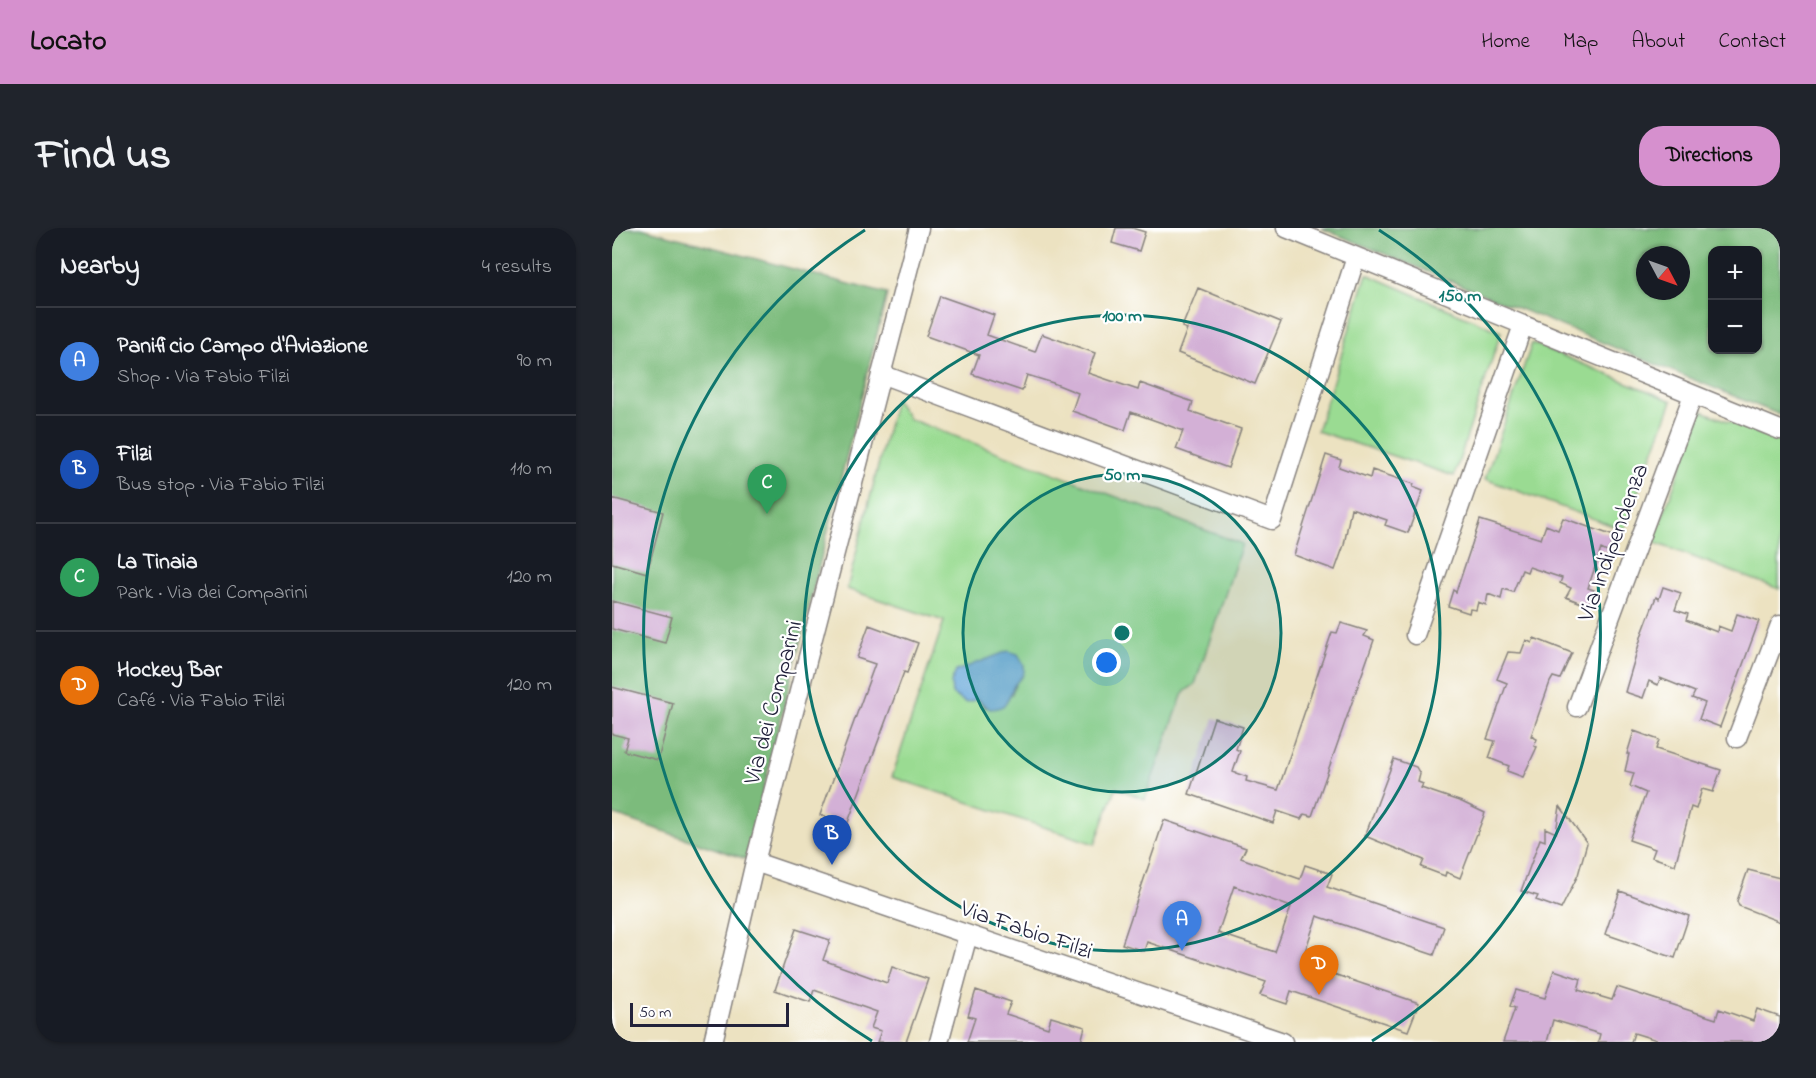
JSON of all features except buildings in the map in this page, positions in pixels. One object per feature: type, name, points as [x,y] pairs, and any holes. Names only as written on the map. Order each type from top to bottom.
[{"type":"street","name":"Via dei Comparini","points":[[713,1042],[755,862],[919,228]]},
{"type":"street","points":[[1286,228],[1780,430]]},
{"type":"street","points":[[881,374],[1272,520],[1356,257]]},
{"type":"street","points":[[1415,635],[1523,325]]},
{"type":"street","name":"Via Indipendenza","points":[[1577,707],[1693,395]]},
{"type":"street","points":[[1737,738],[1780,625]]},
{"type":"street","name":"Via Fabio Filzi","points":[[755,862],[1283,1042]]},
{"type":"street","points":[[939,1042],[968,935]]},
{"type":"green space","points":[[612,228],[641,228],[887,294],[746,859],[612,814]]},
{"type":"green space","points":[[1321,228],[1780,228],[1780,415]]},
{"type":"green space","points":[[1367,274],[1501,332],[1454,476],[1317,431]]},
{"type":"green space","points":[[1532,343],[1672,401],[1624,530],[1485,479]]},
{"type":"green space","points":[[895,399],[909,419],[1242,544],[1195,684],[1183,693],[1145,799],[1116,788],[1095,844],[892,777],[944,621],[847,589]],"holes":[[[1019,658],[1024,664],[1022,677],[1016,682],[1012,694],[985,708],[977,699]]]},
{"type":"green space","points":[[1702,411],[1780,441],[1779,589],[1653,542]]},
{"type":"water","points":[[1008,651],[1018,654],[1024,673],[1015,684],[1005,704],[990,709],[977,699],[966,703],[952,694],[951,683],[956,671]]},
{"type":"place","name":"La Tinaia","points":[[767,514]]},
{"type":"place","name":"Filzi","points":[[832,865]]},
{"type":"place","name":"Panificio Campo d'Aviazione","points":[[1182,951]]},
{"type":"place","name":"Hockey Bar","points":[[1319,995]]}]
